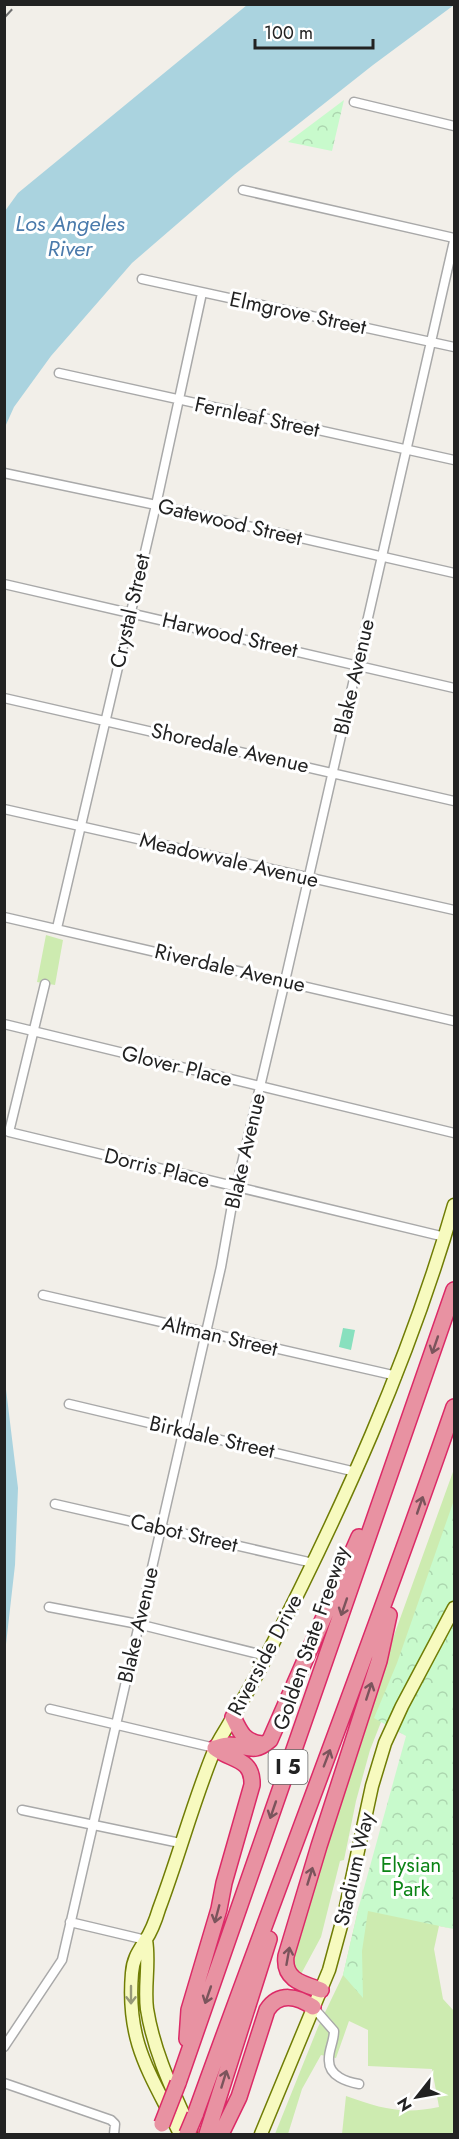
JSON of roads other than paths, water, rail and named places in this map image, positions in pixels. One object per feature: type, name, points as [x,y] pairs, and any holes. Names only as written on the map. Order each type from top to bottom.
[{"type":"highway","name":"Golden State Freeway","points":[[160,2129],[454,1290]]},
{"type":"highway","name":"I 5","points":[[187,2134],[401,1560],[454,1407]]},
{"type":"highway","points":[[215,1748],[230,1745],[250,1749],[264,1745],[274,1733],[378,1492],[398,1452]]},
{"type":"highway","points":[[321,1990],[298,1983],[292,1978],[285,1964],[286,1956],[379,1661],[401,1560]]},
{"type":"highway","points":[[233,1717],[239,1731],[247,1740],[264,1745]]},
{"type":"highway","points":[[185,2060],[189,2010],[252,1785],[252,1776],[247,1766],[241,1761],[225,1756],[215,1748]]},
{"type":"highway","points":[[207,2134],[279,1908],[291,1852]]},
{"type":"highway","points":[[221,2134],[239,2097],[267,2010],[272,2003],[290,1997],[304,2001],[313,2007]]},
{"type":"main road","name":"Riverside Drive","points":[[180,2134],[159,2091],[153,2084],[136,2040],[132,2011],[132,1970],[136,1952],[146,1940],[159,1909],[180,1843],[215,1748],[267,1656],[356,1472],[397,1376],[454,1205]]},
{"type":"main road","name":"Stadium Way","points":[[261,2134],[329,1970],[341,1929],[372,1786],[385,1743],[454,1608]]},
{"type":"main road","name":"Riverside Drive","points":[[146,1940],[149,1957],[145,1986],[153,2036],[167,2078],[193,2134]]},
{"type":"street","points":[[354,102],[454,126]]},
{"type":"street","points":[[243,190],[454,239]]},
{"type":"street","name":"Blake Avenue","points":[[4,2047],[62,1960],[454,239]]},
{"type":"street","name":"Elmgrove Street","points":[[142,279],[454,347]]},
{"type":"street","name":"Crystal Street","points":[[57,928],[156,505],[202,293]]},
{"type":"street","name":"Fernleaf Street","points":[[59,373],[454,460]]},
{"type":"street","name":"Gatewood Street","points":[[4,473],[454,573]]},
{"type":"street","name":"Harwood Street","points":[[4,584],[454,688]]},
{"type":"street","name":"Shoredale Avenue","points":[[4,698],[454,801]]},
{"type":"street","name":"Meadowvale Avenue","points":[[4,809],[454,910]]},
{"type":"street","name":"Riverdale Avenue","points":[[4,917],[454,1020]]},
{"type":"street","points":[[33,1031],[45,984]]},
{"type":"street","name":"Glover Place","points":[[4,1024],[454,1133]]},
{"type":"street","name":"Dorris Place","points":[[33,1031],[9,1132],[445,1237]]},
{"type":"street","name":"Altman Street","points":[[43,1295],[397,1376]]},
{"type":"street","name":"Birkdale Street","points":[[69,1404],[356,1472]]},
{"type":"street","name":"Cabot Street","points":[[55,1504],[312,1563]]},
{"type":"street","points":[[49,1607],[138,1624],[267,1656]]},
{"type":"street","points":[[50,1708],[215,1748]]},
{"type":"street","points":[[22,1810],[180,1843]]},
{"type":"street","points":[[70,1922],[146,1940]]},
{"type":"street","points":[[313,2007],[334,2031],[328,2063],[331,2069],[341,2079],[359,2084]]},
{"type":"street","points":[[4,2083],[111,2120],[115,2124],[114,2134]]},
{"type":"water","name":"Los Angeles River","points":[[247,5],[454,5],[373,65],[235,174],[132,263],[51,356],[14,407],[5,427],[5,211],[18,193]]},
{"type":"water","points":[[5,1381],[18,1488],[15,1565],[5,1653]]},
{"type":"railway","points":[[4,18],[17,4]]},
{"type":"park label","name":"Elysian Park","points":[[411,1877]]}]
